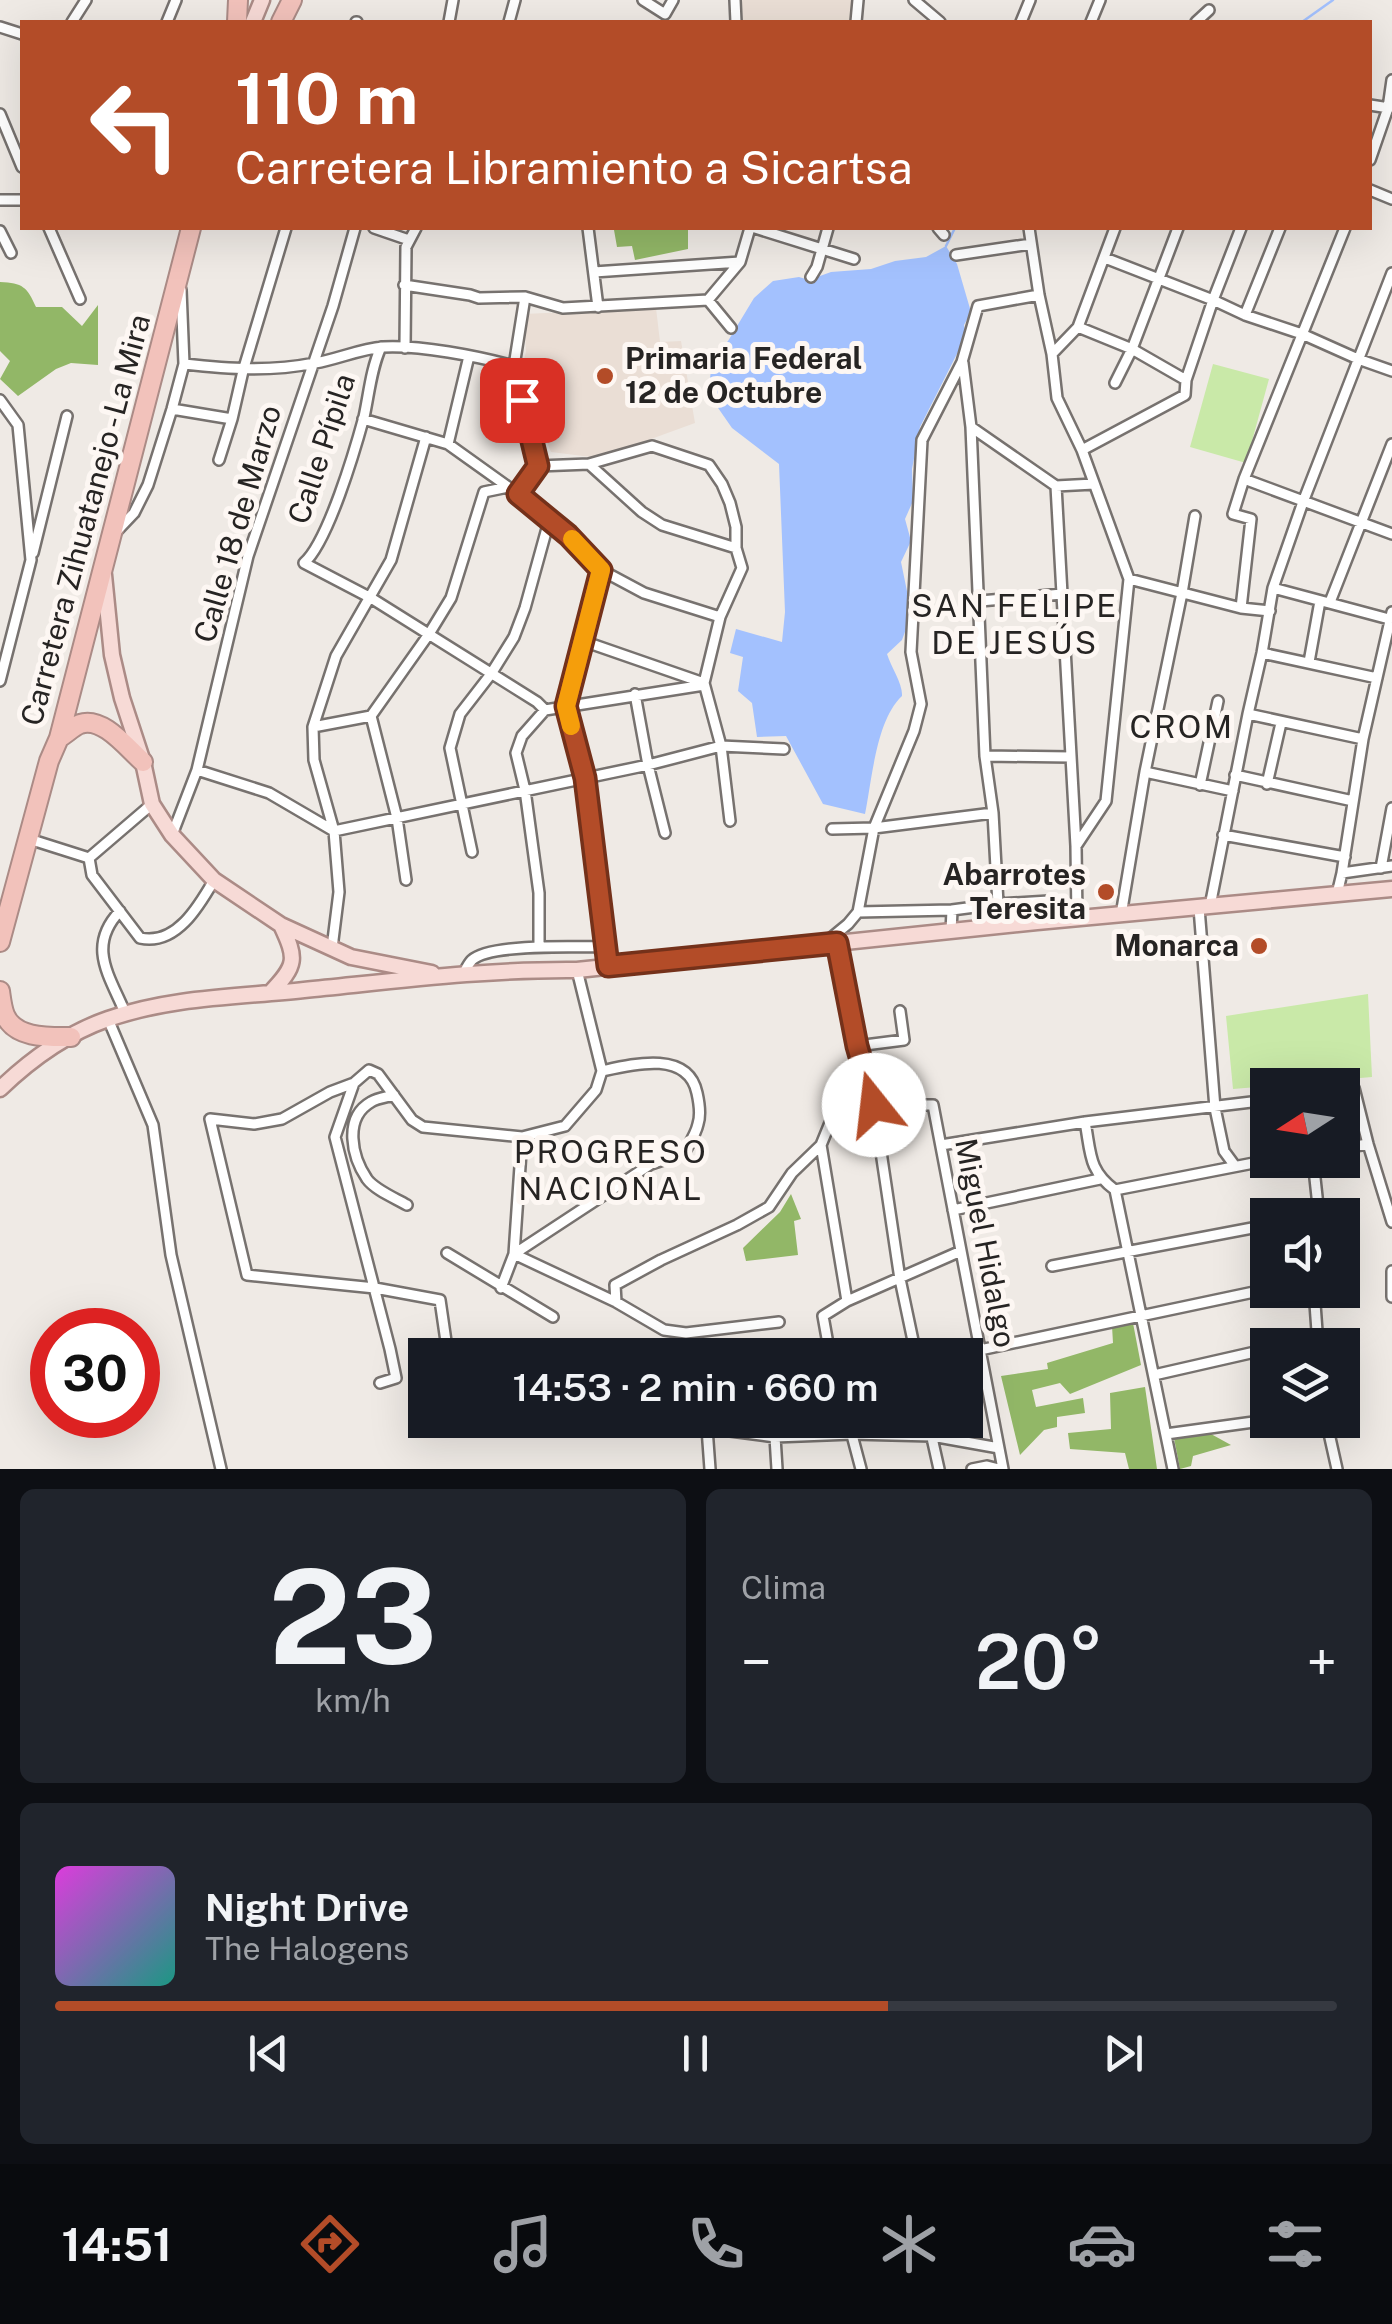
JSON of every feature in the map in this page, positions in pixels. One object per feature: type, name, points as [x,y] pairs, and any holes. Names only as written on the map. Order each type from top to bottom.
[{"type":"highway","name":"Carretera Zihuatanejo - La Mira","points":[[0,942],[104,570],[191,230]]},
{"type":"highway","points":[[59,738],[82,723],[95,723],[143,762]]},
{"type":"highway","points":[[0,990],[6,1018],[17,1028],[37,1036],[71,1036]]},
{"type":"main road","points":[[104,570],[112,655],[122,698],[152,804],[172,835],[214,880],[281,924],[350,957],[455,975]]},
{"type":"main road","points":[[0,1088],[23,1067],[71,1036],[108,1019],[191,999],[531,969],[578,970],[1392,888]]},
{"type":"main road","points":[[270,994],[292,966],[292,949],[281,924]]},
{"type":"street","points":[[643,0],[665,14],[673,0]]},
{"type":"street","points":[[918,2],[938,20]]},
{"type":"street","points":[[1198,20],[1210,10]]},
{"type":"street","points":[[1372,155],[1390,109],[1392,80]]},
{"type":"street","points":[[0,114],[20,162]]},
{"type":"street","points":[[50,230],[80,299]]},
{"type":"street","points":[[219,460],[285,230]]},
{"type":"street","name":"Calle 18 de Marzo","points":[[172,835],[197,770],[248,556],[333,306],[354,230]]},
{"type":"street","points":[[380,230],[408,240]]},
{"type":"street","points":[[405,348],[404,285],[408,240],[415,230]]},
{"type":"street","points":[[588,230],[598,306]]},
{"type":"street","points":[[404,285],[478,298],[525,298],[563,308],[708,300],[740,262],[752,230]]},
{"type":"street","points":[[760,230],[854,259]]},
{"type":"street","points":[[811,277],[827,230]]},
{"type":"street","points":[[1029,230],[1056,398],[1082,450],[1129,579],[1106,801],[1076,846]]},
{"type":"street","points":[[1052,354],[1078,327],[1114,230]]},
{"type":"street","points":[[1116,384],[1177,230]]},
{"type":"street","points":[[1082,450],[1185,395],[1186,380],[1240,230]]},
{"type":"street","points":[[1245,315],[1279,230]]},
{"type":"street","points":[[1241,608],[1251,520],[1233,514],[1343,230]]},
{"type":"street","points":[[0,231],[11,253]]},
{"type":"street","points":[[956,255],[1032,244]]},
{"type":"street","points":[[1105,258],[1392,371]]},
{"type":"street","points":[[594,272],[740,262]]},
{"type":"street","points":[[113,535],[134,513],[141,499],[184,364],[181,271]]},
{"type":"street","points":[[1235,1166],[1224,1151],[1215,1108],[1204,907],[1233,791],[1273,588],[1392,274]]},
{"type":"street","points":[[912,1338],[874,1105],[830,944],[858,912],[874,828],[914,731],[921,704],[910,652],[922,440],[962,362],[978,306],[1039,295]]},
{"type":"street","points":[[518,494],[538,466],[514,366],[525,298]]},
{"type":"street","points":[[708,300],[731,328]]},
{"type":"street","points":[[1078,327],[1132,349],[1186,380]]},
{"type":"street","points":[[184,364],[243,371],[313,364],[381,347],[470,356],[514,366]]},
{"type":"street","name":"Calle Pípila","points":[[371,598],[304,563],[331,517],[363,420],[381,347]]},
{"type":"street","points":[[448,444],[470,356]]},
{"type":"street","points":[[962,362],[970,427],[985,756],[998,904]]},
{"type":"street","points":[[0,400],[18,424],[30,560]]},
{"type":"street","points":[[172,409],[232,419]]},
{"type":"street","points":[[0,680],[67,416]]},
{"type":"street","points":[[363,420],[448,444],[568,535],[601,570],[644,593],[720,617]]},
{"type":"street","points":[[970,427],[1056,486],[1094,484]]},
{"type":"street","points":[[332,948],[339,892],[334,832],[314,760],[313,727],[336,656],[390,560],[426,437]]},
{"type":"street","points":[[1309,662],[1325,601],[1362,523],[1392,444]]},
{"type":"street","points":[[538,466],[589,464],[652,446],[709,465],[722,484],[736,528],[742,568],[720,617],[704,684],[721,746],[730,821]]},
{"type":"street","points":[[589,464],[662,525],[736,548]]},
{"type":"street","points":[[1244,479],[1392,534]]},
{"type":"street","points":[[1056,486],[1076,846],[1076,919]]},
{"type":"street","points":[[313,727],[371,716],[450,598],[484,492],[508,487]]},
{"type":"street","points":[[1121,915],[1195,516]]},
{"type":"street","points":[[472,852],[450,748],[460,714],[514,636],[549,522]]},
{"type":"street","points":[[601,570],[566,706],[585,778],[608,966]]},
{"type":"street","points":[[1129,579],[1241,608],[1270,611]]},
{"type":"street","points":[[1273,588],[1391,615],[1363,740],[1337,894]]},
{"type":"street","points":[[980,601],[1062,594]]},
{"type":"street","points":[[371,598],[545,710]]},
{"type":"street","points":[[583,641],[704,684]]},
{"type":"street","points":[[1262,654],[1378,678]]},
{"type":"street","points":[[539,947],[539,893],[516,753],[522,736],[545,710],[704,684]]},
{"type":"street","points":[[635,694],[665,832]]},
{"type":"street","points":[[1200,785],[1218,700]]},
{"type":"street","points":[[1248,714],[1363,740]]},
{"type":"street","points":[[371,716],[398,818],[406,880]]},
{"type":"street","points":[[1267,784],[1281,722]]},
{"type":"street","points":[[197,770],[269,794],[334,832],[721,746],[784,749]]},
{"type":"street","points":[[985,756],[1071,757]]},
{"type":"street","points":[[1145,772],[1233,791]]},
{"type":"street","points":[[1236,776],[1353,801]]},
{"type":"street","points":[[89,858],[152,804]]},
{"type":"street","points":[[1380,868],[1392,808]]},
{"type":"street","points":[[832,829],[874,828],[992,813]]},
{"type":"street","points":[[1223,835],[1345,857]]},
{"type":"street","points":[[28,839],[89,858]]},
{"type":"street","points":[[89,858],[92,875],[140,938],[147,940],[170,934],[196,912],[214,880]]},
{"type":"street","points":[[1342,873],[1392,866]]},
{"type":"street","points":[[858,912],[952,910],[1048,900],[1076,919]]},
{"type":"street","points":[[951,932],[952,910]]},
{"type":"street","points":[[120,911],[104,932],[102,948],[126,1014]]},
{"type":"street","points":[[455,975],[486,952],[606,947]]},
{"type":"street","points":[[446,1338],[440,1300],[375,1288],[247,1275],[210,1119],[254,1124],[282,1119],[370,1070],[378,1074],[412,1120],[424,1127],[522,1138],[565,1126],[596,1090],[602,1071],[578,970]]},
{"type":"street","points":[[857,1046],[904,1040],[900,1011]]},
{"type":"street","points":[[108,1019],[153,1125],[171,1255],[221,1469]]},
{"type":"street","points":[[514,1254],[650,1164],[684,1153],[700,1122],[694,1080],[685,1069],[669,1064],[631,1064],[602,1071]]},
{"type":"street","points":[[354,1082],[334,1137],[396,1378],[380,1382]]},
{"type":"street","points":[[394,1095],[369,1102],[354,1120],[351,1132],[368,1182],[407,1205]]},
{"type":"street","points":[[941,1146],[1085,1122],[1250,1103]]},
{"type":"street","points":[[616,1302],[615,1284],[769,1207],[792,1173],[821,1144],[830,1123],[846,1111],[874,1105]]},
{"type":"street","name":"Miguel Hidalgo","points":[[874,1105],[933,1105],[978,1338]]},
{"type":"street","points":[[1360,1112],[1392,1222]]},
{"type":"street","points":[[1085,1122],[1100,1179],[1115,1190],[1173,1469]]},
{"type":"street","points":[[501,1288],[514,1254],[522,1138]]},
{"type":"street","points":[[821,1144],[847,1301]]},
{"type":"street","points":[[1360,1145],[1368,1144]]},
{"type":"street","points":[[1115,1190],[1250,1163]]},
{"type":"street","points":[[953,1210],[1100,1179]]},
{"type":"street","points":[[1052,1266],[1250,1228]]},
{"type":"street","points":[[827,1338],[824,1316],[847,1301],[961,1251]]},
{"type":"street","points":[[446,1252],[553,1318]]},
{"type":"street","points":[[514,1254],[616,1302],[664,1330],[686,1334],[780,1322]]},
{"type":"street","points":[[1392,1272],[1392,1297]]},
{"type":"street","points":[[983,1349],[1250,1293]]},
{"type":"street","points":[[1154,1375],[1250,1353]]},
{"type":"street","name":"Miguel Hidalgo","points":[[983,1365],[1001,1469]]},
{"type":"street","points":[[1166,1434],[1250,1422]]},
{"type":"street","points":[[708,1438],[710,1469]]},
{"type":"street","points":[[775,1438],[777,1469]]},
{"type":"street","points":[[853,1438],[862,1469]]},
{"type":"street","points":[[932,1438],[939,1469]]},
{"type":"street","points":[[943,1438],[999,1448]]},
{"type":"street","points":[[1330,1438],[1338,1469]]},
{"type":"street","points":[[972,1469],[1001,1469]]},
{"type":"shaded area","points":[[736,0],[853,0],[851,20],[740,20]]},
{"type":"shaded area","name":"Primaria Federal 12 de Octubre","points":[[656,308],[660,342],[681,341],[695,423],[599,458],[551,452],[525,386],[524,314]]},
{"type":"green space","points":[[614,230],[688,230],[688,249],[635,260],[632,246],[617,247]]},
{"type":"green space","points":[[0,282],[23,287],[36,307],[62,307],[82,326],[98,305],[98,365],[71,363],[18,396],[0,379],[10,361],[0,351]]},
{"type":"green space","points":[[1213,364],[1269,379],[1246,463],[1190,447]]},
{"type":"green space","points":[[1368,994],[1372,1077],[1360,1078],[1360,1068],[1250,1068],[1250,1088],[1233,1089],[1226,1016]]},
{"type":"green space","points":[[791,1194],[801,1219],[794,1221],[798,1255],[746,1261],[743,1248],[780,1212]]},
{"type":"green space","points":[[1133,1323],[1141,1365],[1070,1394],[1060,1383],[1032,1390],[1036,1407],[1083,1398],[1085,1413],[1057,1417],[1057,1427],[1044,1430],[1020,1455],[1001,1376],[1048,1369],[1047,1363],[1113,1343],[1112,1326]]},
{"type":"green space","points":[[1145,1387],[1157,1469],[1129,1469],[1125,1453],[1070,1449],[1068,1433],[1111,1429],[1110,1393]]},
{"type":"green space","points":[[1211,1434],[1231,1445],[1193,1456],[1191,1466],[1180,1469],[1174,1438]]},
{"type":"water","points":[[946,246],[957,264],[971,312],[964,325],[966,336],[920,427],[912,469],[913,501],[905,519],[911,541],[901,562],[909,621],[902,640],[887,654],[902,696],[881,735],[865,814],[823,804],[786,736],[757,737],[752,703],[738,691],[743,657],[730,653],[736,629],[782,642],[785,612],[779,464],[732,428],[716,405],[710,378],[713,356],[728,341],[754,298],[773,281],[799,277],[809,280],[831,272],[871,269],[926,257]]},
{"type":"waterway","points":[[1305,20],[1333,0]]},
{"type":"waterway","points":[[946,246],[954,230]]},
{"type":"slow traffic","points":[[571,726],[566,706],[601,570],[572,539]]},
{"type":"place","name":"Primaria Federal 12 de Octubre","points":[[605,376]]},
{"type":"place","name":"Abarrotes Teresita","points":[[1106,892]]},
{"type":"place","name":"Monarca","points":[[1259,946]]},
{"type":"district","name":"SAN FELIPE DE JESÚS","points":[[1015,624]]},
{"type":"district","name":"CROM","points":[[1182,727]]},
{"type":"district","name":"PROGRESO NACIONAL","points":[[611,1170]]},
{"type":"route","points":[[522,400],[538,466],[518,494],[568,535],[601,570],[566,706],[585,778],[594,833],[608,966],[837,943],[857,1046],[874,1105]]}]
